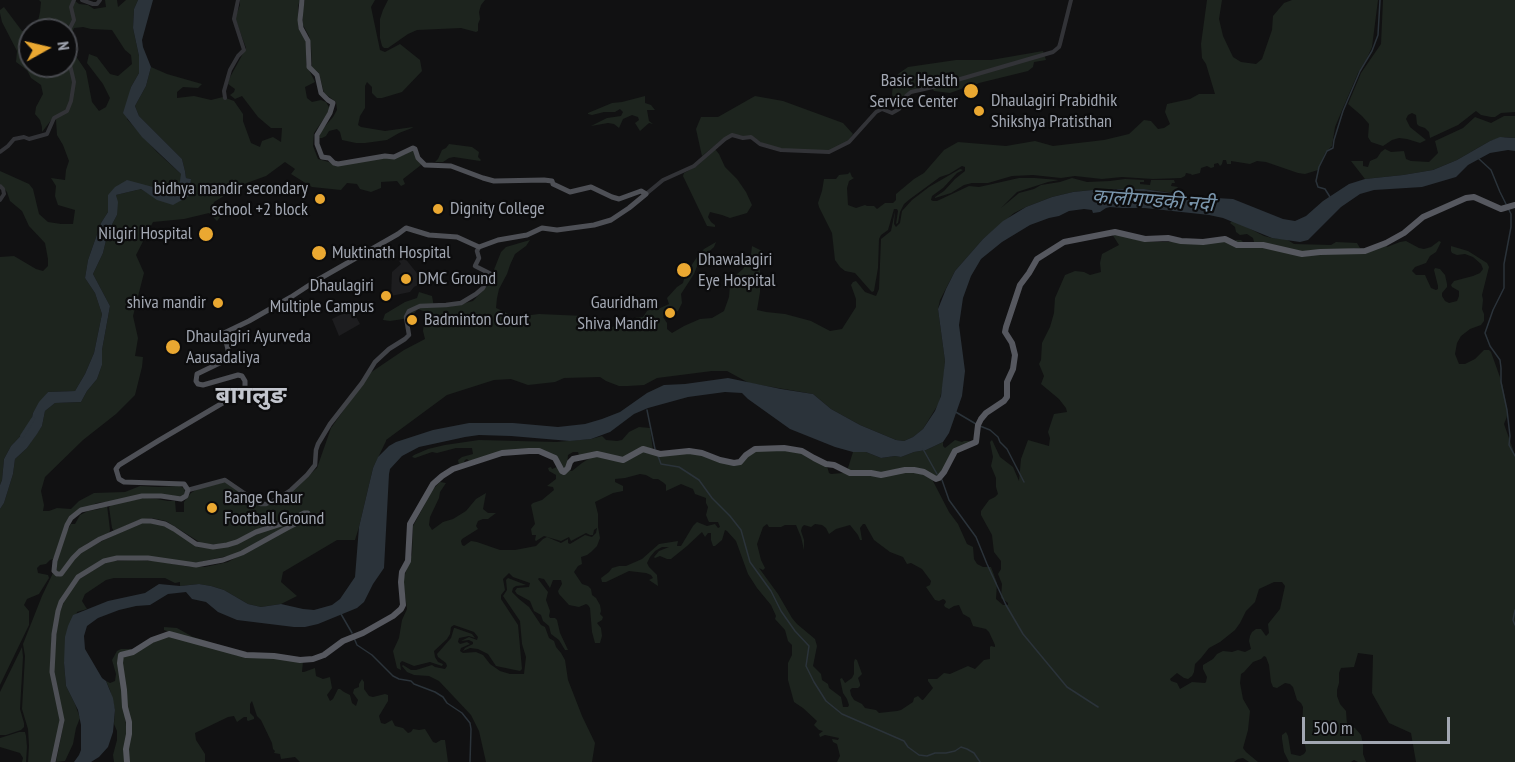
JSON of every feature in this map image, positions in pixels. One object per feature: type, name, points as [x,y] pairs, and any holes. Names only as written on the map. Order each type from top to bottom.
[{"type":"highway","points":[[127,762],[129,722],[121,670],[122,655],[169,634],[246,655],[300,660],[321,657],[338,644],[359,635],[401,609],[403,603],[402,572],[408,561],[410,526],[433,484],[453,469],[502,453],[539,451],[555,458],[564,472],[573,459],[597,454],[623,460],[643,449],[660,454],[689,451],[702,453],[724,462],[734,463],[740,462],[755,449],[791,448],[802,450],[826,464],[836,465],[850,473],[864,472],[881,475],[914,470],[924,472],[934,479],[939,478],[955,451],[976,442],[978,424],[983,416],[1007,397],[1007,384],[1013,369],[1015,352],[1005,330],[1020,285],[1037,259],[1064,242],[1115,232],[1145,239],[1168,238],[1203,242],[1225,239],[1237,245],[1258,244],[1302,254],[1366,251],[1404,234],[1423,217],[1466,198],[1474,197],[1498,208],[1510,207]]},
{"type":"main road","points":[[188,490],[184,484],[124,482],[119,479],[116,469],[119,465],[243,391],[246,384],[242,376],[238,375],[201,385],[195,378],[197,374],[230,358],[224,333],[291,297],[406,228],[429,235],[457,237],[479,247],[494,241],[527,235],[542,228],[557,230],[594,225],[611,220],[646,194],[639,191],[619,199],[591,187],[570,192],[549,180],[494,181],[451,166],[425,165],[413,148],[394,157],[378,157],[338,164],[329,158],[322,157],[316,144],[317,135],[333,103],[321,93],[317,75],[309,67],[308,41],[301,28],[300,20],[302,0]]},
{"type":"main road","points":[[188,490],[225,480],[260,504],[266,504],[291,490],[315,465],[318,444],[375,362],[409,335],[406,317],[409,311],[420,306],[460,303],[483,288],[491,274],[475,266],[479,258],[477,251],[479,247]]},
{"type":"main road","points":[[53,762],[62,720],[52,678],[53,640],[58,611],[78,577],[104,561],[117,558],[148,558],[196,565],[223,560],[242,553],[309,517],[308,513],[304,513],[237,542],[213,547],[196,544],[165,524],[151,520],[142,521],[100,539],[77,553],[61,574],[55,573],[55,561],[67,525],[71,518],[85,508],[142,496],[181,499],[186,496],[188,490]]},
{"type":"street","points":[[74,0],[71,6],[74,18]]},
{"type":"street","points":[[82,0],[93,4],[97,4],[100,0]]},
{"type":"street","points":[[225,98],[224,91],[230,70],[244,50],[234,19],[238,0]]},
{"type":"street","points":[[646,194],[663,180],[694,166],[732,135],[742,138],[751,137],[760,144],[781,150],[829,153],[849,142],[879,109],[892,113],[899,109],[911,92],[1053,52],[1059,47],[1071,0]]},
{"type":"street","points":[[0,152],[14,139],[24,137],[29,139],[47,134],[54,118],[67,111],[71,101],[73,78]]},
{"type":"street","points":[[0,186],[4,194],[0,200]]},
{"type":"shaded area","points":[[39,0],[74,0],[94,9],[106,7],[105,0],[117,0],[118,7],[126,0],[138,0],[134,9],[133,28],[139,56],[139,73],[131,87],[127,119],[181,174],[181,181],[179,188],[171,192],[162,192],[153,187],[108,195],[108,212],[101,223],[88,260],[85,278],[95,293],[102,314],[94,353],[75,391],[48,392],[33,413],[30,426],[11,446],[4,459],[0,485],[0,257],[14,256],[43,271],[48,266],[48,259],[45,243],[29,226],[22,211],[10,201],[7,192],[0,184],[0,171],[29,184],[33,189],[39,214],[48,222],[73,224],[75,210],[58,205],[55,196],[56,186],[51,178],[65,180],[69,161],[57,135],[56,120],[52,119],[42,132],[40,120],[35,114],[43,94],[41,85],[31,78],[78,78],[78,59],[86,71],[92,102],[99,111],[106,107],[110,98],[103,84],[87,63],[89,54],[97,57],[110,74],[118,76],[132,64],[131,55],[112,30],[78,28],[78,18],[39,18],[41,2]]},
{"type":"shaded area","points":[[240,0],[300,0],[298,27],[306,42],[306,64],[315,82],[305,87],[307,98],[312,102],[321,100],[326,102],[330,109],[314,133],[313,146],[318,159],[335,166],[394,158],[409,151],[415,151],[421,165],[403,179],[405,184],[401,186],[397,181],[381,182],[381,188],[371,192],[360,189],[357,184],[347,183],[341,190],[312,187],[291,174],[295,169],[285,162],[266,176],[244,184],[214,202],[213,205],[221,216],[217,221],[209,213],[184,219],[153,222],[136,255],[144,273],[133,316],[138,338],[135,356],[143,357],[135,395],[45,477],[41,491],[43,511],[57,508],[71,509],[79,501],[94,493],[125,492],[140,486],[179,486],[184,488],[185,492],[180,497],[168,495],[97,503],[75,513],[53,559],[37,568],[38,573],[48,575],[49,578],[39,594],[27,599],[24,605],[29,611],[29,625],[0,685],[0,509],[13,474],[15,459],[27,448],[42,426],[45,411],[55,403],[81,402],[97,379],[102,365],[102,350],[110,306],[93,274],[103,253],[108,232],[117,215],[116,195],[141,189],[157,199],[189,195],[191,179],[186,178],[182,159],[139,116],[135,106],[146,86],[151,67],[202,84],[198,88],[183,87],[177,92],[177,98],[194,96],[211,100],[223,97],[234,101],[243,114],[243,121],[251,143],[260,147],[262,141],[273,137],[281,142],[282,128],[271,128],[258,117],[242,96],[235,99],[230,95],[235,89],[228,84],[229,79],[246,48],[235,18]]},
{"type":"shaded area","points":[[305,0],[375,0],[371,7],[380,50],[385,52],[400,44],[420,60],[422,71],[402,92],[382,98],[377,98],[372,93],[372,87],[367,82],[365,108],[358,125],[385,131],[412,128],[387,140],[365,143],[342,140],[337,129],[319,138],[321,131],[337,110],[336,102],[324,93],[319,73],[312,67],[309,36],[303,25],[302,11]]},
{"type":"shaded area","points":[[388,0],[485,0],[479,12],[480,19],[476,32],[461,28],[417,30],[388,48],[384,48],[380,38],[380,19]]},
{"type":"shaded area","points":[[1207,0],[1222,0],[1219,19],[1223,36],[1233,57],[1241,62],[1256,64],[1262,59],[1272,30],[1273,16],[1284,3],[1292,0],[1378,0],[1372,47],[1335,127],[1332,146],[1325,153],[1318,170],[1305,174],[1266,162],[1257,161],[1250,164],[1231,161],[1231,164],[1227,164],[1226,160],[1223,160],[1220,166],[1218,163],[1211,168],[1207,166],[1201,168],[1200,173],[1192,175],[1186,173],[1181,178],[1102,179],[1075,176],[1061,178],[1033,175],[1012,176],[988,183],[964,185],[951,193],[935,198],[965,171],[965,167],[962,166],[940,177],[904,204],[896,224],[898,211],[894,209],[888,230],[879,239],[874,291],[872,292],[855,273],[845,271],[835,260],[832,233],[818,203],[824,179],[836,179],[839,175],[850,172],[854,178],[849,181],[847,188],[848,205],[856,208],[865,205],[874,206],[877,209],[885,203],[893,203],[896,200],[896,194],[924,173],[944,150],[958,142],[1006,146],[1035,141],[1053,146],[1104,140],[1129,134],[1144,120],[1151,121],[1158,129],[1164,128],[1170,124],[1165,112],[1167,104],[1190,99],[1199,94],[1215,94],[1202,58],[1201,44]]},
{"type":"shaded area","points":[[1383,0],[1515,0],[1515,112],[1501,113],[1491,117],[1481,115],[1476,111],[1458,125],[1430,138],[1429,132],[1417,124],[1416,115],[1412,113],[1406,119],[1410,127],[1426,140],[1420,143],[1399,138],[1383,146],[1371,142],[1368,137],[1369,124],[1348,104],[1361,73],[1381,44]]},
{"type":"shaded area","points":[[4,7],[18,26],[18,63],[16,62],[17,51],[2,22],[0,10]]},
{"type":"shaded area","points":[[1043,51],[1046,60],[1034,62],[1033,67],[1028,71],[979,83],[970,88],[950,93],[934,91],[931,87],[910,92],[900,107],[892,94],[893,84],[898,74],[908,67],[956,60],[991,60]]},
{"type":"shaded area","points":[[645,96],[645,103],[651,105],[655,110],[647,110],[649,121],[653,124],[649,123],[640,131],[635,123],[639,120],[638,117],[632,115],[623,119],[619,128],[608,123],[591,126],[607,118],[621,116],[623,112],[620,109],[615,112],[592,115],[588,113],[612,103]]},
{"type":"shaded area","points":[[755,96],[783,101],[843,123],[853,134],[848,141],[829,151],[781,149],[763,144],[754,138],[732,134],[702,156],[696,129],[701,117],[718,117]]},
{"type":"shaded area","points":[[1504,116],[1515,116],[1515,138],[1505,137],[1490,141],[1457,160],[1433,170],[1365,179],[1351,161],[1363,161],[1363,166],[1368,167],[1370,161],[1377,158],[1385,149],[1391,152],[1404,151],[1406,159],[1411,161],[1429,162],[1438,153],[1435,141],[1463,128],[1475,117],[1491,123]]},
{"type":"shaded area","points":[[449,144],[472,147],[479,152],[478,157],[481,160],[454,157],[443,162],[435,162],[442,150]]},
{"type":"shaded area","points":[[715,149],[725,167],[746,192],[752,205],[747,213],[730,218],[710,212],[708,217],[715,227],[707,226],[683,176]]},
{"type":"shaded area","points":[[960,169],[963,170],[932,196],[931,200],[937,201],[969,186],[979,187],[1019,178],[1059,180],[1017,192],[1001,208],[1019,193],[1072,178],[1087,182],[1144,180],[1140,184],[1150,185],[1151,180],[1174,180],[1175,183],[1171,186],[1178,187],[1174,193],[1144,189],[1102,189],[1052,197],[1014,213],[983,239],[955,271],[940,300],[938,309],[945,361],[939,403],[923,429],[904,441],[860,425],[831,409],[813,394],[749,383],[727,371],[657,378],[644,385],[628,386],[619,386],[600,377],[564,378],[555,382],[528,385],[511,379],[494,380],[447,395],[386,440],[373,468],[355,540],[337,540],[283,572],[281,582],[297,596],[281,604],[261,607],[248,604],[224,590],[211,586],[199,584],[180,586],[180,582],[175,583],[165,578],[114,578],[106,580],[85,594],[82,601],[87,609],[77,612],[64,663],[66,686],[80,718],[73,744],[65,761],[56,762],[64,722],[54,680],[53,662],[58,620],[69,592],[82,576],[112,561],[158,561],[190,567],[205,567],[228,562],[298,524],[309,512],[296,515],[229,543],[209,545],[201,543],[166,521],[151,518],[139,520],[114,531],[109,507],[112,504],[144,498],[175,501],[176,512],[184,512],[184,502],[191,493],[197,489],[225,482],[265,505],[281,500],[317,468],[331,428],[370,373],[425,339],[423,331],[424,323],[429,321],[428,313],[418,309],[410,318],[390,321],[383,320],[385,314],[417,298],[419,292],[432,296],[434,307],[453,306],[473,301],[488,285],[501,252],[506,247],[530,240],[515,254],[499,289],[496,308],[515,317],[539,314],[584,316],[602,331],[634,318],[643,317],[649,308],[658,309],[669,304],[667,298],[683,283],[685,275],[697,257],[704,249],[716,242],[714,247],[699,261],[694,274],[681,294],[682,303],[678,311],[673,313],[671,310],[663,317],[667,323],[667,329],[672,333],[700,319],[712,318],[724,311],[730,285],[751,255],[752,246],[764,252],[760,264],[760,292],[757,310],[811,321],[830,331],[842,329],[856,307],[851,285],[853,282],[856,281],[865,292],[876,296],[879,289],[881,239],[891,231],[895,211],[894,224],[896,227],[900,223],[902,211],[912,200]]},
{"type":"shaded area","points":[[1233,220],[1264,236],[1286,239],[1294,244],[1357,243],[1360,248],[1302,253],[1254,242],[1253,238],[1247,234],[1240,235],[1236,232],[1235,227],[1230,223]]},
{"type":"shaded area","points":[[1112,234],[1151,242],[1227,242],[1233,244],[1236,240],[1241,240],[1245,244],[1260,245],[1300,255],[1337,253],[1386,244],[1387,247],[1406,241],[1424,249],[1439,241],[1441,242],[1436,252],[1426,263],[1415,267],[1412,271],[1416,275],[1425,275],[1431,288],[1436,290],[1438,286],[1434,270],[1435,268],[1440,269],[1445,275],[1447,284],[1442,296],[1449,303],[1457,301],[1459,296],[1459,291],[1451,285],[1454,281],[1473,276],[1483,269],[1473,257],[1452,253],[1451,246],[1468,251],[1487,263],[1489,267],[1482,295],[1484,321],[1461,336],[1455,354],[1459,364],[1465,364],[1475,359],[1484,350],[1491,352],[1502,383],[1508,414],[1504,424],[1515,455],[1515,762],[1416,762],[1411,733],[1389,723],[1372,693],[1373,655],[1358,653],[1354,667],[1341,668],[1337,696],[1346,711],[1347,725],[1355,728],[1361,735],[1366,762],[1354,760],[1351,762],[1289,762],[1284,752],[1282,739],[1282,735],[1286,732],[1291,754],[1300,756],[1306,751],[1302,728],[1303,707],[1290,684],[1285,683],[1277,688],[1273,687],[1269,665],[1264,656],[1253,662],[1241,674],[1240,683],[1243,699],[1250,711],[1243,748],[1258,762],[1249,762],[1243,758],[1234,762],[837,762],[840,756],[837,744],[832,739],[838,740],[839,738],[825,735],[820,737],[819,734],[823,731],[814,725],[817,721],[794,702],[788,680],[788,663],[792,655],[792,645],[788,641],[785,630],[775,619],[771,605],[748,574],[736,541],[727,531],[725,530],[722,540],[715,546],[711,540],[711,533],[705,537],[702,532],[671,559],[654,557],[659,551],[669,547],[662,547],[655,551],[647,563],[657,575],[658,586],[649,580],[653,578],[651,575],[629,571],[602,582],[601,578],[612,568],[626,566],[642,559],[659,544],[678,541],[677,546],[681,546],[697,522],[707,526],[715,524],[718,528],[720,527],[718,522],[709,522],[706,515],[708,507],[706,498],[695,494],[693,489],[681,484],[666,491],[666,485],[658,479],[640,474],[615,479],[615,482],[623,486],[623,491],[595,502],[600,538],[597,546],[591,552],[581,557],[582,564],[574,572],[582,584],[591,589],[592,595],[600,605],[600,614],[603,617],[597,623],[601,628],[600,643],[595,643],[588,605],[579,607],[569,605],[558,591],[562,584],[561,580],[553,580],[550,588],[544,579],[539,578],[548,592],[546,600],[550,611],[549,616],[557,620],[568,650],[565,650],[559,640],[551,634],[549,626],[543,621],[541,615],[534,611],[530,601],[515,591],[517,588],[529,587],[530,583],[513,577],[509,573],[503,579],[505,590],[501,599],[518,625],[522,669],[520,671],[496,666],[488,654],[478,649],[470,648],[463,651],[473,642],[461,641],[469,637],[477,640],[478,637],[474,632],[454,625],[447,639],[434,651],[435,657],[443,664],[442,666],[430,662],[414,666],[402,661],[401,670],[397,668],[393,651],[407,609],[403,580],[412,554],[413,526],[435,487],[440,482],[446,483],[430,517],[429,525],[432,530],[466,511],[476,499],[486,493],[483,509],[488,513],[496,513],[488,519],[478,521],[476,526],[478,529],[462,539],[464,546],[471,541],[500,550],[515,550],[536,546],[547,537],[561,543],[568,539],[570,544],[585,535],[592,537],[597,528],[593,535],[586,533],[571,541],[569,537],[561,541],[544,536],[536,541],[536,535],[532,535],[531,529],[535,524],[531,505],[542,500],[554,490],[553,487],[547,486],[556,479],[556,475],[548,468],[557,467],[572,471],[593,456],[623,461],[646,451],[689,453],[732,465],[751,452],[778,449],[799,452],[827,466],[831,474],[920,473],[932,479],[967,544],[973,547],[977,564],[991,567],[997,583],[996,599],[1003,605],[1008,605],[1001,598],[1002,584],[998,574],[1001,561],[994,552],[992,535],[981,515],[981,511],[989,500],[998,494],[996,478],[991,466],[993,457],[990,442],[992,440],[1000,457],[1013,467],[1019,481],[1021,459],[1028,440],[1049,446],[1048,432],[1054,414],[1067,412],[1059,399],[1041,384],[1044,376],[1039,364],[1042,343],[1050,327],[1055,298],[1065,275],[1075,271],[1090,275],[1101,272],[1102,254],[1119,245]],"holes":[[[767,524],[769,527],[796,525],[804,550],[801,531],[804,525],[811,527],[815,524],[822,525],[829,534],[836,529],[850,525],[862,540],[860,528],[865,524],[874,540],[890,552],[903,557],[907,564],[911,563],[922,569],[931,581],[926,587],[935,600],[945,600],[944,605],[949,609],[959,605],[963,614],[970,618],[973,626],[989,632],[995,645],[995,647],[990,647],[990,659],[984,660],[975,669],[968,666],[950,674],[944,673],[937,679],[928,679],[933,688],[923,700],[918,696],[901,710],[879,713],[876,710],[865,708],[851,695],[850,690],[860,686],[858,678],[862,674],[855,659],[852,678],[845,683],[842,678],[840,679],[849,705],[843,707],[841,697],[829,688],[813,666],[817,646],[815,639],[792,618],[759,568],[763,570],[765,568],[757,544],[763,527]],[[1274,582],[1282,582],[1285,586],[1280,609],[1268,624],[1269,633],[1266,636],[1261,629],[1256,629],[1250,636],[1251,649],[1245,652],[1223,651],[1217,654],[1203,665],[1207,677],[1205,683],[1192,682],[1180,689],[1177,683],[1171,681],[1170,679],[1177,673],[1188,679],[1192,676],[1195,664],[1209,648],[1235,630],[1246,611],[1255,602],[1259,589]]]},
{"type":"shaded area","name":"DMC Ground","points":[[404,257],[424,282],[410,292],[391,296],[392,272],[401,264],[399,261]]},
{"type":"shaded area","points":[[352,309],[360,324],[339,336],[332,319]]},
{"type":"shaded area","points":[[639,427],[650,428],[653,450],[646,447],[632,452],[626,458],[579,455],[578,452],[573,452],[568,455],[567,467],[564,470],[557,460],[541,450],[469,461],[467,459],[459,465],[458,460],[473,454],[472,448],[456,448],[412,457],[428,449],[479,440],[556,442],[602,436],[606,440],[617,441],[622,440],[629,432]]},
{"type":"shaded area","points":[[955,440],[973,441],[956,448],[937,477],[920,470],[884,474],[847,471],[853,452],[866,452],[881,458],[901,457],[926,450],[943,442],[945,448]]},
{"type":"shaded area","points":[[107,505],[109,534],[88,543],[78,551],[62,572],[56,572],[58,554],[71,524],[75,524],[80,515]]},
{"type":"shaded area","points":[[308,515],[237,554],[195,563],[115,557],[70,585],[52,634],[50,668],[61,718],[52,762],[28,762],[28,729],[22,709],[25,656],[23,644],[53,573],[58,577],[79,553],[141,522],[157,523],[198,547],[212,548],[298,516]]},
{"type":"shaded area","points":[[508,578],[526,585],[516,586],[512,592],[529,607],[541,625],[545,627],[549,638],[554,641],[565,660],[568,680],[595,743],[592,762],[486,762],[479,731],[471,715],[439,681],[429,676],[414,675],[402,666],[411,670],[432,665],[445,669],[446,663],[437,654],[451,638],[455,628],[472,634],[475,638],[469,636],[459,638],[460,644],[467,642],[470,644],[461,648],[460,651],[463,653],[476,652],[483,655],[500,671],[524,674],[526,657],[522,644],[520,621],[503,596],[507,590],[506,580]]},
{"type":"shaded area","points":[[164,627],[177,628],[235,655],[303,661],[302,672],[315,668],[316,676],[323,679],[330,677],[332,688],[327,695],[330,701],[340,689],[350,695],[352,703],[356,706],[358,700],[353,693],[354,689],[359,687],[362,679],[364,689],[369,696],[388,695],[388,701],[379,716],[381,723],[385,724],[392,720],[395,726],[403,728],[408,733],[413,729],[425,729],[433,742],[445,740],[448,762],[300,762],[295,757],[281,759],[280,754],[274,753],[272,743],[257,716],[252,701],[250,713],[254,719],[248,721],[247,717],[244,717],[237,722],[234,716],[228,717],[195,733],[196,740],[205,754],[205,762],[128,762],[122,656],[170,632],[164,630]]},
{"type":"shaded area","points":[[22,647],[20,709],[24,727],[6,735],[0,735],[0,692]]},
{"type":"shaded area","points":[[132,649],[122,653],[127,721],[126,762],[114,762],[113,755],[117,740],[114,724],[115,710],[106,681],[110,683],[115,681],[116,674],[112,660],[117,651]]},
{"type":"shaded area","points":[[25,732],[26,736],[26,762],[22,762],[23,758],[20,753],[0,747],[0,738]]},
{"type":"water","points":[[138,0],[153,0],[142,40],[151,67],[146,86],[135,106],[139,116],[182,159],[186,178],[191,179],[189,196],[173,205],[157,200],[141,189],[116,195],[117,215],[108,232],[103,253],[93,274],[110,306],[102,350],[102,365],[97,379],[81,402],[55,403],[45,411],[42,426],[27,448],[15,459],[13,474],[0,509],[0,485],[4,459],[11,446],[30,426],[33,413],[48,392],[75,391],[94,353],[102,314],[95,293],[85,278],[88,260],[101,223],[108,212],[108,195],[115,187],[127,180],[153,187],[162,192],[171,192],[179,188],[181,174],[142,137],[123,113],[131,87],[139,73],[139,56],[133,28],[134,9]]},
{"type":"water","name":"कालीगण्डकी नदी","points":[[1500,137],[1515,138],[1515,151],[1490,153],[1468,165],[1456,177],[1422,187],[1374,190],[1360,194],[1341,207],[1308,240],[1300,242],[1272,238],[1223,218],[1145,208],[1110,207],[1093,213],[1092,210],[1084,209],[1069,211],[1030,225],[1002,242],[981,259],[971,276],[963,298],[959,325],[965,371],[962,396],[949,433],[943,442],[926,450],[901,457],[881,458],[866,452],[853,452],[835,447],[790,429],[742,393],[725,392],[688,397],[648,408],[634,414],[610,432],[591,439],[570,441],[479,435],[419,447],[402,456],[390,469],[384,568],[364,602],[357,608],[318,624],[294,627],[237,620],[218,612],[206,602],[192,599],[186,592],[168,594],[150,605],[119,610],[98,618],[87,626],[84,636],[85,649],[106,681],[113,698],[115,710],[113,732],[108,747],[99,757],[91,762],[74,762],[81,750],[81,725],[78,710],[66,686],[64,663],[65,637],[73,615],[108,601],[145,593],[159,584],[211,586],[224,590],[248,604],[261,607],[281,604],[314,610],[332,605],[340,599],[355,577],[359,527],[373,468],[378,457],[396,442],[433,430],[469,423],[513,423],[558,427],[585,424],[620,412],[647,393],[664,385],[728,378],[813,394],[831,409],[860,425],[904,441],[923,429],[935,411],[941,396],[945,361],[938,309],[955,271],[983,239],[1003,221],[1026,207],[1073,192],[1144,189],[1199,197],[1233,199],[1283,219],[1295,221],[1306,216],[1323,201],[1349,184],[1365,179],[1433,170]]},
{"type":"waterway","points":[[1330,197],[1325,189],[1318,187],[1316,181],[1319,167],[1327,151],[1333,148],[1343,111],[1378,35],[1380,0]]},
{"type":"waterway","points":[[1478,158],[1491,170],[1506,204]]},
{"type":"waterway","points":[[1508,208],[1511,214],[1511,227],[1504,264],[1504,288],[1485,333],[1490,346],[1500,360],[1501,382],[1510,436],[1509,445],[1515,456]]},
{"type":"waterway","points":[[647,410],[655,449]]},
{"type":"waterway","points":[[954,411],[976,424]]},
{"type":"waterway","points":[[22,436],[33,419]]},
{"type":"waterway","points":[[980,426],[990,430],[998,437],[1024,482]]},
{"type":"waterway","points":[[923,449],[937,474]]},
{"type":"waterway","points":[[658,456],[661,464],[679,467],[699,480],[741,530],[750,562],[795,631],[809,646],[806,666],[826,701],[842,714],[904,741],[919,755],[946,753],[961,747],[974,753],[980,762]]},
{"type":"waterway","points":[[942,480],[949,500],[976,537],[1006,605],[1023,634],[1067,687],[1098,707]]},
{"type":"waterway","points":[[1515,610],[1513,620],[1515,625]]},
{"type":"waterway","points":[[341,614],[352,633]]},
{"type":"waterway","points":[[354,638],[357,645],[372,655],[393,676],[435,692],[462,713],[470,723],[471,729],[470,762]]},
{"type":"place","name":"Basic Health Service Center","points":[[971,91]]},
{"type":"place","name":"Dhaulagiri Prabidhik Shikshya Pratisthan","points":[[979,111]]},
{"type":"place","name":"bidhya mandir secondary school +2 block","points":[[320,199]]},
{"type":"place","name":"Dignity College","points":[[438,209]]},
{"type":"place","name":"Nilgiri Hospital","points":[[206,234]]},
{"type":"place","name":"Muktinath Hospital","points":[[319,253]]},
{"type":"place","name":"Dhawalagiri Eye Hospital","points":[[684,270]]},
{"type":"place","name":"DMC Ground","points":[[406,279]]},
{"type":"place","name":"Dhaulagiri Multiple Campus","points":[[386,296]]},
{"type":"place","name":"shiva mandir","points":[[218,303]]},
{"type":"place","name":"Gauridham Shiva Mandir","points":[[670,313]]},
{"type":"place","name":"Badminton Court","points":[[412,320]]},
{"type":"place","name":"Dhaulagiri Ayurveda Aausadaliya","points":[[173,347]]},
{"type":"place","name":"Bange Chaur Football Ground","points":[[212,508]]},
{"type":"district","name":"बागलुङ","points":[[251,396]]}]
